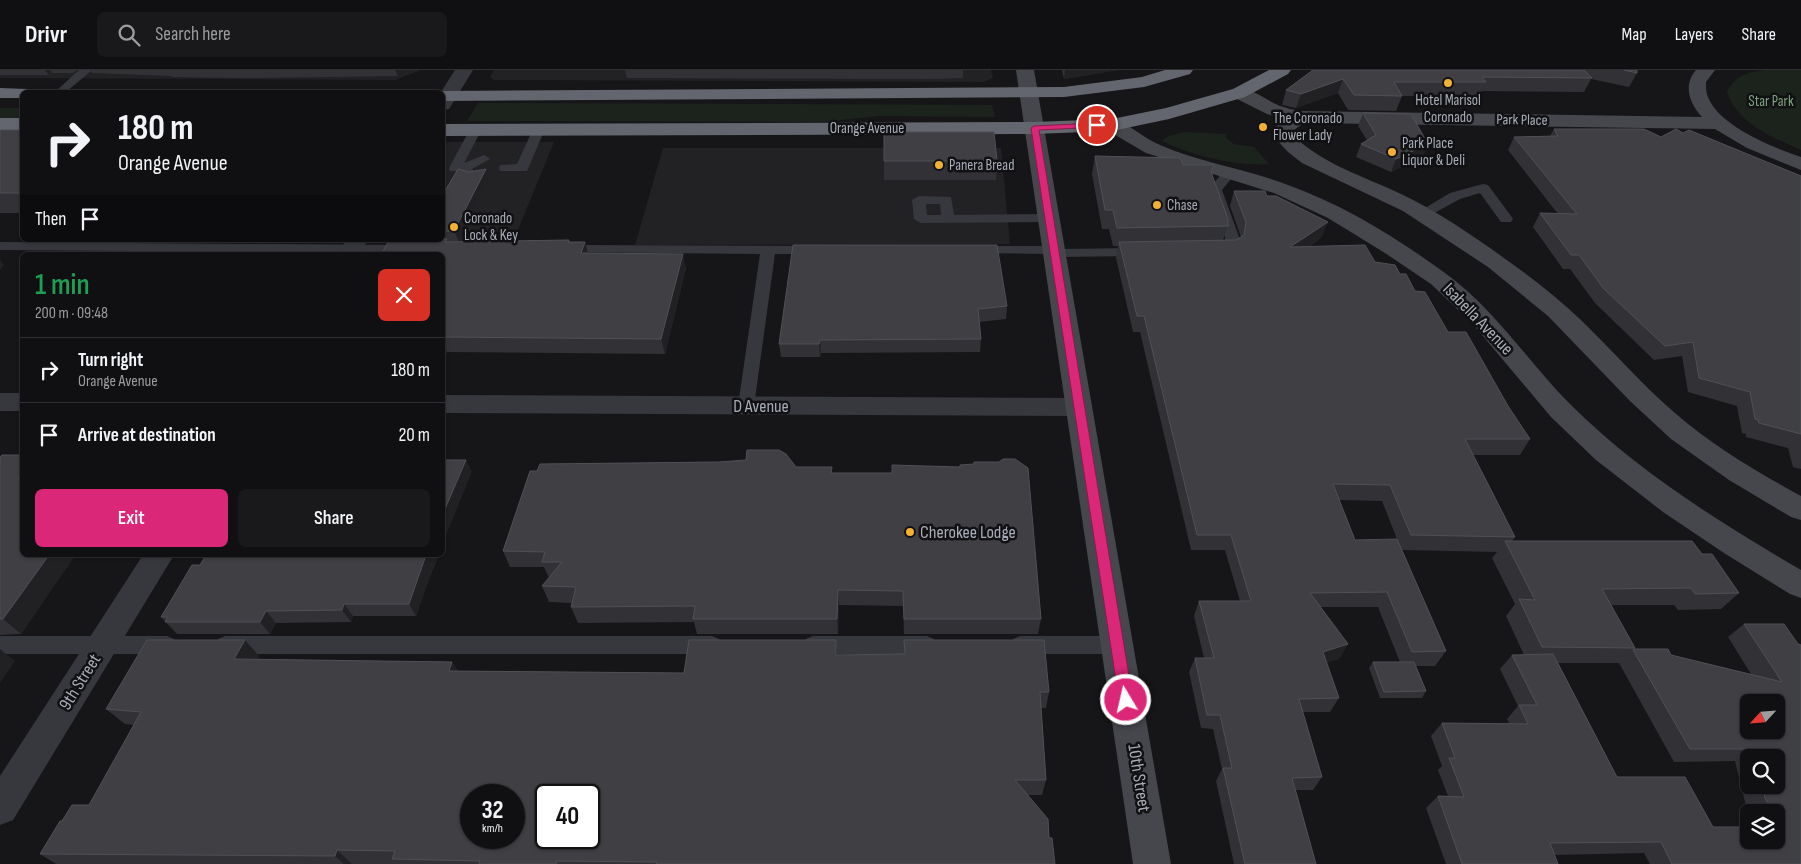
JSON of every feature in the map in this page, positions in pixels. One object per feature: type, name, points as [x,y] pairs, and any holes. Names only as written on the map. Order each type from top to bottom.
[{"type":"highway","name":"Orange Avenue","points":[[445,99],[1064,92],[1135,83],[1184,70]]},
{"type":"highway","name":"Orange Avenue","points":[[445,130],[1034,128],[1112,125],[1169,113],[1239,93],[1282,70]]},
{"type":"highway","points":[[0,93],[20,93]]},
{"type":"highway","points":[[0,124],[20,124]]},
{"type":"street","points":[[445,98],[464,70]]},
{"type":"street","name":"10th Street","points":[[1025,70],[1152,864]]},
{"type":"street","points":[[1706,70],[1697,80],[1696,93],[1704,107],[1720,123],[1746,141],[1801,164]]},
{"type":"street","name":"Park Place","points":[[1239,93],[1274,110],[1300,117],[1720,123]]},
{"type":"street","points":[[1300,117],[1283,129],[1282,136],[1293,149],[1422,214],[1497,261],[1574,327],[1635,390],[1679,431],[1739,475],[1801,509]]},
{"type":"street","name":"Isabella Avenue","points":[[1112,125],[1153,150],[1223,171],[1287,182],[1439,279],[1480,318],[1560,410],[1606,453],[1673,504],[1734,545],[1801,585]]},
{"type":"street","points":[[1223,171],[1270,171],[1324,166]]},
{"type":"street","points":[[0,402],[20,402]]},
{"type":"street","name":"D Avenue","points":[[445,404],[1080,407]]},
{"type":"street","name":"9th Street","points":[[0,808],[159,557]]},
{"type":"lane","points":[[62,90],[86,70]]},
{"type":"lane","points":[[454,167],[476,129]]},
{"type":"lane","points":[[522,168],[539,129]]},
{"type":"lane","points":[[454,167],[479,168],[454,167]]},
{"type":"lane","points":[[522,168],[504,168],[522,168]]},
{"type":"lane","points":[[1201,251],[1230,250],[1232,237],[1215,190],[1223,171]]},
{"type":"lane","points":[[1422,214],[1455,196],[1483,188],[1506,219]]},
{"type":"lane","points":[[948,220],[1049,218]]},
{"type":"lane","points":[[0,246],[421,249]]},
{"type":"lane","points":[[550,249],[827,250]]},
{"type":"lane","points":[[746,406],[768,250]]},
{"type":"lane","points":[[965,250],[1152,252]]},
{"type":"lane","points":[[0,645],[730,645]]},
{"type":"lane","points":[[789,645],[948,645]]},
{"type":"lane","points":[[998,645],[1118,645]]},
{"type":"shaded area","points":[[0,70],[421,70],[395,80],[0,78]]},
{"type":"shaded area","points":[[494,70],[991,70],[993,78],[984,82],[494,80],[490,77]]},
{"type":"shaded area","points":[[445,142],[554,142],[513,242],[445,242]]},
{"type":"shaded area","points":[[663,148],[1001,148],[1010,244],[635,245]]},
{"type":"green space","name":"Star Park","points":[[1765,70],[1801,70],[1801,150],[1757,128],[1748,121],[1739,113],[1727,92],[1734,81],[1743,75]]},
{"type":"green space","points":[[478,103],[992,105],[995,117],[879,116],[822,122],[467,121]]},
{"type":"green space","points":[[0,108],[20,108],[20,119],[0,119]]},
{"type":"green space","points":[[1186,132],[1227,134],[1226,138],[1234,144],[1254,147],[1269,164],[1243,164],[1214,159],[1186,151],[1162,141],[1168,136]]},
{"type":"building","points":[[1313,70],[1584,70],[1592,78],[1482,77],[1486,82],[1394,82],[1402,96],[1354,95],[1343,79],[1301,94],[1286,90]]},
{"type":"building","points":[[1624,70],[1637,70],[1637,73]]},
{"type":"building","points":[[1363,113],[1411,114],[1428,144],[1396,159],[1361,144],[1376,135]]},
{"type":"building","points":[[1554,129],[1644,129],[1661,137],[1676,129],[1683,133],[1689,130],[1801,176],[1801,434],[1759,423],[1755,419],[1750,392],[1699,378],[1693,342],[1665,346],[1604,289],[1579,255],[1571,255],[1540,213],[1577,214],[1514,137],[1558,136]]},
{"type":"building","points":[[0,130],[20,130],[20,193],[0,193]]},
{"type":"building","points":[[884,132],[994,132],[997,161],[884,161]]},
{"type":"building","name":"Chase","points":[[1095,156],[1180,158],[1183,165],[1214,165],[1211,172],[1228,219],[1228,226],[1117,228],[1113,210],[1105,210]]},
{"type":"building","points":[[458,169],[469,172],[486,169],[454,231],[445,231],[445,191]]},
{"type":"building","points":[[1234,191],[1265,191],[1267,196],[1276,196],[1328,222],[1290,247],[1365,245],[1375,262],[1395,265],[1400,274],[1406,274],[1415,291],[1425,292],[1448,332],[1466,332],[1508,406],[1530,439],[1465,439],[1515,537],[1411,535],[1390,485],[1333,484],[1355,540],[1397,539],[1446,651],[1412,652],[1387,592],[1310,593],[1348,644],[1323,652],[1339,698],[1299,699],[1322,777],[1292,778],[1316,864],[1245,864],[1223,768],[1232,768],[1220,715],[1207,715],[1195,658],[1214,658],[1199,601],[1251,601],[1231,535],[1197,535],[1144,316],[1137,316],[1119,242],[1236,240],[1244,235],[1246,222]]},
{"type":"building","points":[[569,240],[568,242],[585,242],[581,253],[683,254],[661,339],[445,337],[445,252],[383,252],[388,242]]},
{"type":"building","points":[[793,245],[997,245],[1007,306],[978,309],[981,339],[820,340],[819,344],[779,344]]},
{"type":"building","points":[[747,450],[779,450],[786,454],[796,467],[832,467],[831,473],[892,473],[892,465],[960,467],[960,465],[974,464],[974,462],[999,462],[1003,459],[1015,459],[1028,468],[1041,619],[904,619],[903,591],[838,590],[837,619],[693,619],[695,606],[571,607],[576,587],[542,586],[562,562],[542,562],[545,552],[503,551],[530,471],[537,471],[540,464],[719,462],[746,460]]},
{"type":"building","points":[[2,455],[20,455],[20,476],[18,479],[20,478],[20,557],[48,557],[3,619],[0,619],[0,457]]},
{"type":"building","points":[[445,460],[466,460],[445,509]]},
{"type":"building","points":[[1505,541],[1692,541],[1702,554],[1712,554],[1739,593],[1695,594],[1691,588],[1602,589],[1635,648],[1542,647],[1519,599],[1535,600]]},
{"type":"building","points":[[205,557],[425,557],[409,604],[344,604],[342,610],[266,611],[260,622],[165,622],[168,617],[161,617],[192,565],[200,565]]},
{"type":"building","points":[[1744,624],[1784,624],[1798,644],[1801,645],[1801,864],[1672,864],[1661,842],[1550,843],[1558,864],[1462,864],[1438,796],[1464,797],[1449,758],[1455,758],[1442,723],[1528,724],[1519,705],[1537,705],[1512,655],[1553,654],[1617,777],[1685,777],[1713,827],[1740,827],[1740,849],[1785,849],[1785,804],[1768,804],[1764,794],[1785,794],[1785,749],[1690,749],[1633,650],[1668,649],[1671,655],[1782,682]]},
{"type":"building","points":[[147,640],[245,640],[234,659],[452,662],[449,671],[684,673],[689,640],[836,640],[836,655],[905,654],[904,640],[1044,640],[1049,692],[1040,692],[1046,780],[1015,780],[1048,819],[1049,838],[1052,838],[1055,864],[656,864],[657,862],[557,861],[556,864],[479,864],[480,861],[392,859],[395,851],[337,850],[335,856],[40,854],[72,805],[89,805],[141,712],[106,709]]},
{"type":"building","points":[[1373,662],[1414,662],[1426,691],[1384,692]]},
{"type":"place","name":"Hotel Marisol Coronado","points":[[1448,83]]},
{"type":"place","name":"The Coronado Flower Lady","points":[[1263,127]]},
{"type":"place","name":"Park Place Liquor & Deli","points":[[1392,152]]},
{"type":"place","name":"Panera Bread","points":[[939,165]]},
{"type":"place","name":"Chase","points":[[1157,205]]},
{"type":"place","name":"Coronado Lock & Key","points":[[454,227]]},
{"type":"place","name":"Cherokee Lodge","points":[[910,532]]},
{"type":"route","points":[[1097,125],[1034,128],[1126,700]]}]
